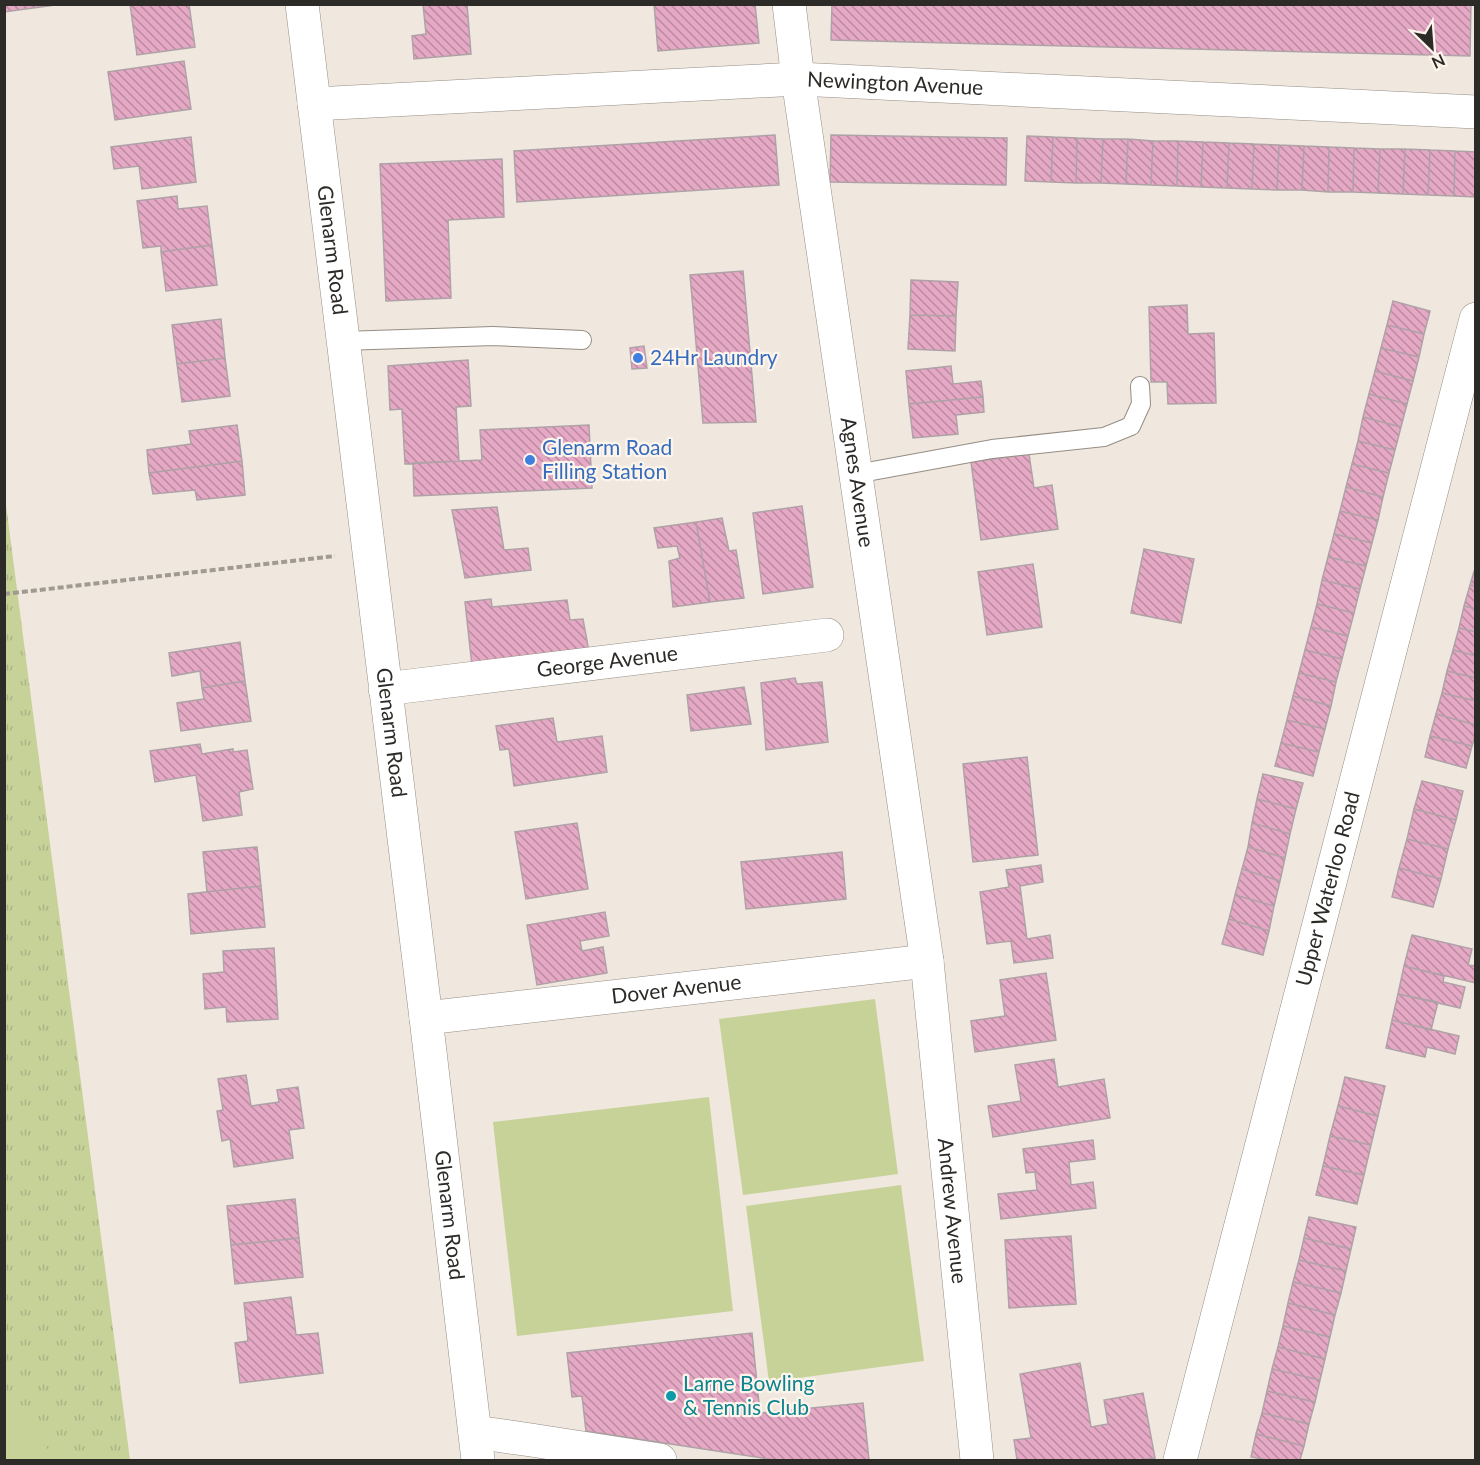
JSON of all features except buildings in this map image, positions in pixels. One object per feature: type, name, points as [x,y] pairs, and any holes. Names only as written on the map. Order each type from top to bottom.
[{"type":"street","name":"Glenarm Road","points":[[302,4],[476,1446]]},
{"type":"street","name":"Agnes Avenue","points":[[789,4],[927,961]]},
{"type":"street","name":"Newington Avenue","points":[[314,104],[798,79],[1476,112]]},
{"type":"street","name":"Upper Waterloo Road","points":[[1180,1461],[1476,318]]},
{"type":"street","name":"George Avenue","points":[[385,689],[827,635]]},
{"type":"street","name":"Dover Avenue","points":[[426,1018],[927,961]]},
{"type":"street","name":"Andrew Avenue","points":[[927,961],[976,1461]]},
{"type":"street","points":[[476,1446],[660,1461]]},
{"type":"lane","points":[[343,341],[493,336],[582,340]]},
{"type":"lane","points":[[856,474],[992,449],[1104,437],[1131,426],[1141,404],[1140,386]]},
{"type":"path","points":[[4,594],[368,552]]},
{"type":"green space","points":[[5,497],[130,1460],[5,1460]]},
{"type":"green space","points":[[875,999],[898,1174],[743,1195],[719,1019]]},
{"type":"green space","points":[[709,1097],[733,1311],[517,1336],[493,1122]]},
{"type":"green space","points":[[901,1185],[924,1361],[769,1382],[746,1206]]},
{"type":"green space","points":[[5,1403],[58,1460],[5,1460]]},
{"type":"place","name":"24Hr Laundry","points":[[638,358]]},
{"type":"place","name":"Glenarm Road Filling Station","points":[[530,460]]},
{"type":"place","name":"Larne Bowling & Tennis Club","points":[[671,1396]]}]
